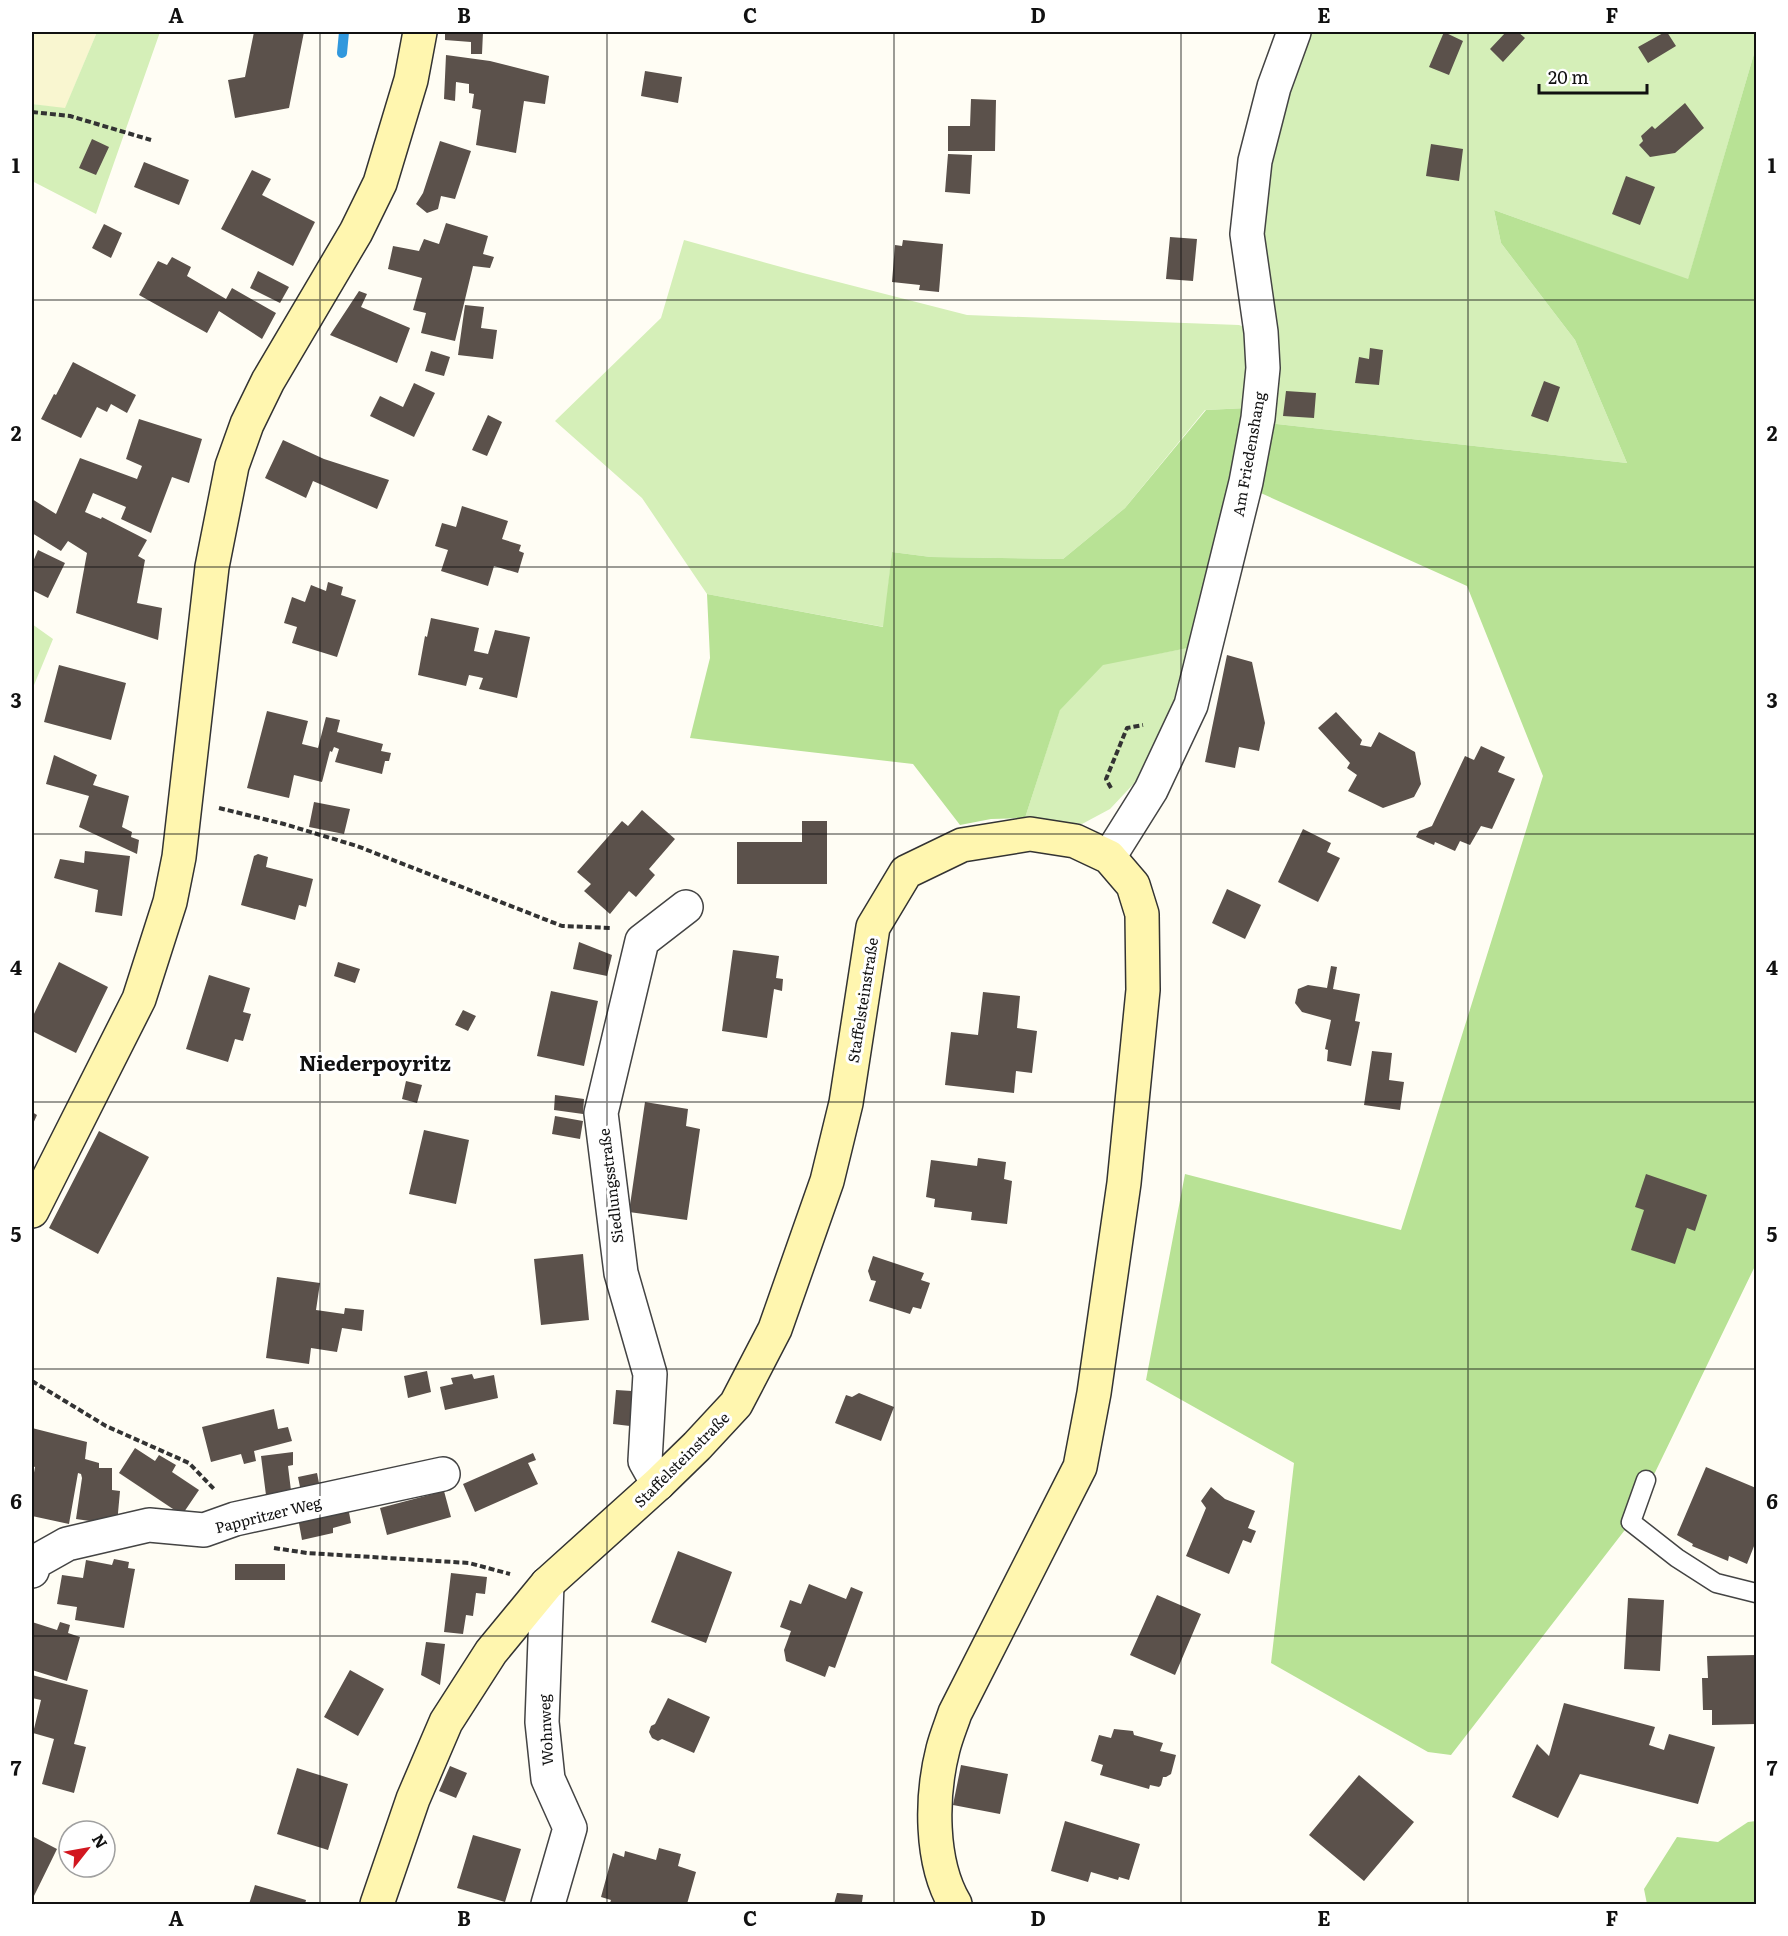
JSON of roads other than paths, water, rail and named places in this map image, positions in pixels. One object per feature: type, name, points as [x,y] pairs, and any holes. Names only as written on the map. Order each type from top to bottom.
[{"type":"street","points":[[32,1211],[139,999],[170,902],[179,857],[212,567],[232,466],[247,424],[268,381],[356,232],[380,183],[411,80],[420,32]]},
{"type":"street","name":"Am Friedenshang","points":[[1109,857],[1151,790],[1191,705],[1246,482],[1258,418],[1263,368],[1261,332],[1247,234],[1255,161],[1274,87],[1294,32]]},
{"type":"street","name":"Staffelsteinstraße","points":[[377,1905],[413,1799],[447,1722],[491,1652],[547,1584],[658,1484],[736,1404],[775,1329],[827,1181],[846,1103],[873,927],[906,872],[962,845],[1030,834],[1075,841],[1109,857],[1133,885],[1142,914],[1143,990],[1124,1183],[1094,1393],[1080,1467],[955,1713],[943,1748],[937,1779],[935,1808],[937,1841],[940,1869],[956,1905]]},
{"type":"street","name":"Siedlungsstraße","points":[[658,1484],[645,1461],[650,1374],[621,1273],[601,1113],[642,940],[686,907]]},
{"type":"street","name":"Pappritzer Weg","points":[[32,1571],[35,1562],[67,1544],[149,1525],[204,1530],[235,1519],[444,1474]]},
{"type":"street","name":"Wohnweg","points":[[547,1584],[542,1722],[548,1779],[570,1828],[548,1905]]},
{"type":"lane","points":[[1646,1480],[1631,1522],[1677,1558],[1716,1583],[1756,1593]]},
{"type":"waterway","points":[[342,53],[344,32]]},
{"type":"district","name":"Niederpoyritz","points":[[375,1061]]}]
